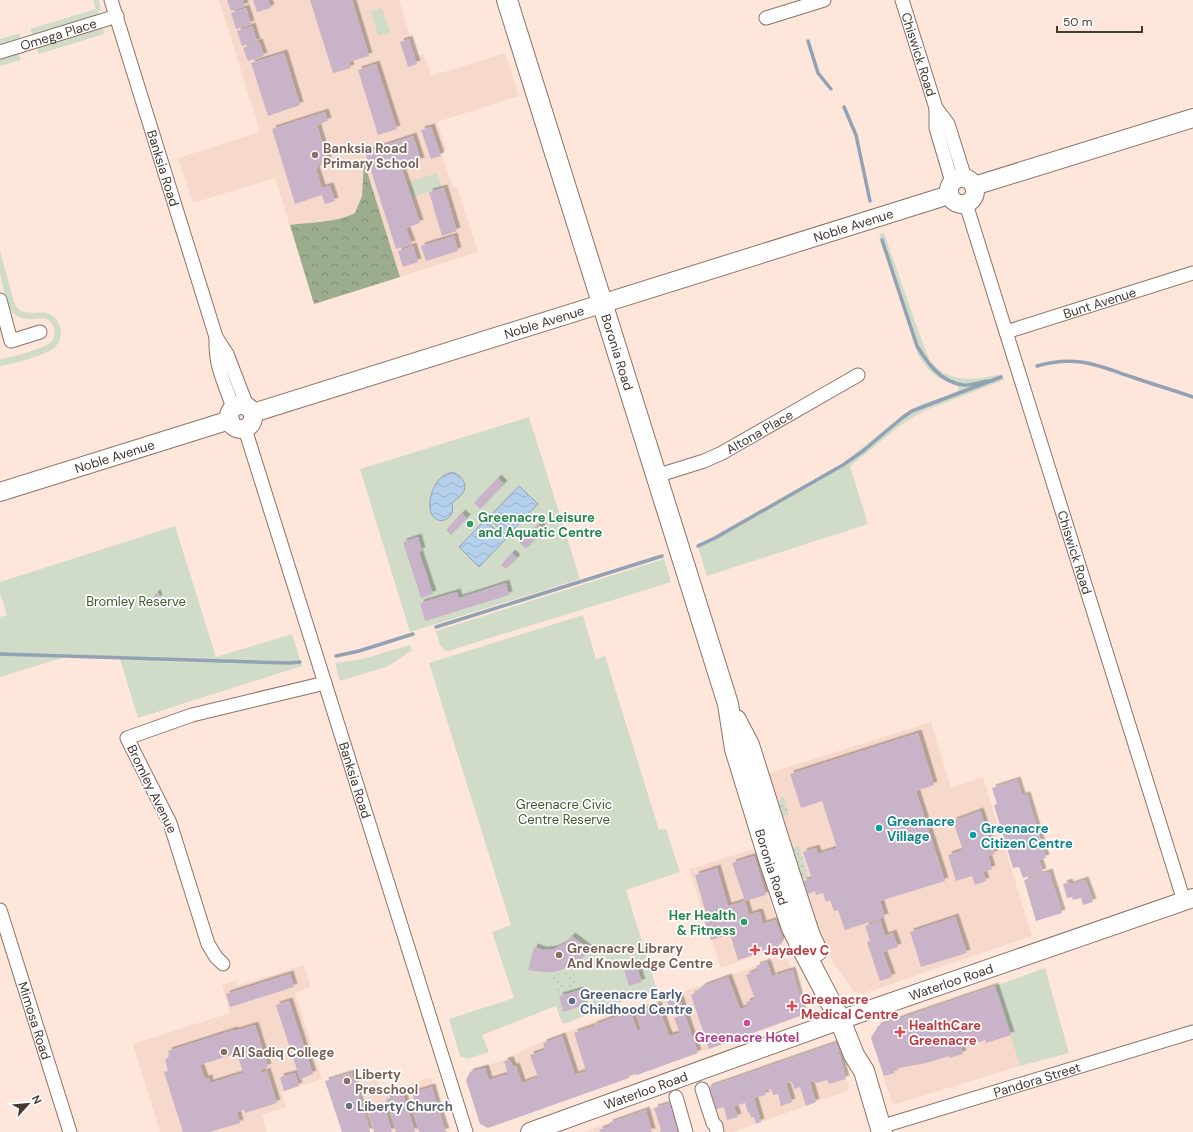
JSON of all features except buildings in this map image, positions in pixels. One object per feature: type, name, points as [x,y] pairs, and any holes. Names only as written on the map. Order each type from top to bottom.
[{"type":"main road","name":"Boronia Road","points":[[507,0],[728,704],[735,748],[770,863],[792,928],[800,944],[846,1018],[854,1055],[864,1071],[881,1129]]},
{"type":"street","name":"Banksia Road","points":[[112,0],[216,337],[217,361],[223,383],[241,415],[466,1132]]},
{"type":"street","points":[[766,18],[824,0]]},
{"type":"street","name":"Chiswick Road","points":[[902,0],[936,108],[936,128],[960,185]]},
{"type":"street","name":"Omega Place","points":[[0,52],[117,16]]},
{"type":"street","name":"Noble Avenue","points":[[0,492],[241,415],[602,303],[960,185],[1193,118]]},
{"type":"street","points":[[960,185],[975,195],[970,202],[966,204]]},
{"type":"street","name":"Chiswick Road","points":[[966,204],[1188,899]]},
{"type":"street","name":"Bunt Avenue","points":[[1006,332],[1193,273]]},
{"type":"street","points":[[0,300],[11,341],[40,332]]},
{"type":"street","name":"Altona Place","points":[[656,476],[704,461],[722,453],[858,375]]},
{"type":"street","name":"Bromley Avenue","points":[[223,964],[216,957],[208,944],[170,823],[127,738],[192,715],[325,683]]},
{"type":"street","name":"Waterloo Road","points":[[530,1132],[846,1018],[1188,899]]},
{"type":"street","name":"Mimosa Road","points":[[0,910],[70,1132]]},
{"type":"street","name":"Pandora Street","points":[[881,1129],[1193,1032]]},
{"type":"street","points":[[702,1089],[712,1123],[716,1126],[717,1132]]},
{"type":"street","points":[[676,1097],[686,1132]]},
{"type":"shaded area","name":"Banksia Road Primary School","points":[[219,0],[399,0],[416,56],[424,54],[431,76],[505,53],[519,96],[437,122],[446,150],[441,152],[453,188],[457,187],[478,252],[314,304],[275,178],[193,203],[178,158],[260,132]]},
{"type":"shaded area","points":[[931,722],[951,788],[983,777],[1032,936],[862,994],[853,991],[833,962],[820,936],[802,887],[769,773]]},
{"type":"shaded area","points":[[754,849],[782,939],[778,947],[721,968],[689,869]]},
{"type":"shaded area","points":[[781,957],[789,960],[803,1009],[800,1016],[488,1128],[480,1124],[466,1079],[470,1071],[504,1060],[529,1047],[612,1014],[658,1001]]},
{"type":"shaded area","name":"Al Sadiq College","points":[[304,965],[311,987],[295,993],[322,1079],[282,1092],[286,1107],[262,1115],[267,1132],[160,1132],[133,1044],[230,1013],[222,985],[237,980],[236,986]]},
{"type":"shaded area","points":[[995,986],[1020,1066],[893,1105],[871,1038],[878,1026]]},
{"type":"shaded area","points":[[836,1043],[849,1088],[847,1091],[733,1132],[719,1132],[707,1090],[709,1087]]},
{"type":"shaded area","points":[[376,1076],[382,1094],[431,1077],[448,1132],[376,1132],[360,1081]]},
{"type":"shaded area","points":[[675,1102],[683,1132],[584,1132],[632,1114]]},
{"type":"green space","points":[[93,0],[99,0],[101,11],[98,11],[98,15],[33,35],[30,29],[96,9]]},
{"type":"green space","points":[[382,8],[390,32],[378,36],[371,11]]},
{"type":"green space","points":[[103,28],[104,34],[39,54],[37,51],[38,47]]},
{"type":"green space","points":[[20,33],[20,40],[0,46],[0,39]]},
{"type":"green space","points":[[18,53],[21,60],[0,66],[0,59]]},
{"type":"green space","points":[[364,162],[400,277],[314,304],[290,225],[340,219],[355,213],[362,196]]},
{"type":"green space","points":[[437,173],[442,188],[412,197],[408,182]]},
{"type":"green space","points":[[884,233],[930,361],[943,373],[958,378],[975,379],[1002,374],[1004,380],[924,411],[904,423],[850,466],[868,524],[707,576],[697,544],[707,540],[846,461],[905,413],[920,405],[959,391],[957,385],[943,380],[930,371],[918,355],[879,234]]},
{"type":"green space","points":[[0,251],[14,302],[18,309],[30,313],[49,314],[54,317],[60,326],[61,336],[57,345],[53,349],[43,354],[0,366],[0,359],[36,350],[48,344],[54,337],[54,330],[50,321],[40,318],[23,318],[17,316],[11,310],[6,298],[0,272]]},
{"type":"green space","name":"Greenacre Leisure and Aquatic Centre","points":[[529,417],[580,579],[410,632],[360,469]]},
{"type":"green space","name":"Bromley Reserve","points":[[175,526],[216,657],[292,634],[302,666],[138,718],[120,659],[65,657],[0,677],[0,617],[7,615],[0,593],[0,582]]},
{"type":"green space","points":[[664,559],[671,582],[448,651],[444,650],[440,645],[436,631]]},
{"type":"green space","name":"Greenacre Civic Centre Reserve","points":[[583,615],[596,659],[605,656],[659,830],[666,829],[680,872],[626,890],[657,990],[601,1009],[567,1023],[562,1023],[556,1006],[482,1035],[489,1052],[467,1059],[460,1056],[449,1019],[514,998],[492,932],[511,925],[429,663]]},
{"type":"green space","points":[[410,645],[412,650],[386,667],[340,681],[335,663],[362,659]]},
{"type":"green space","points":[[784,797],[789,815],[782,817],[778,803],[781,798]]},
{"type":"green space","points":[[799,846],[808,877],[802,879],[793,848]]},
{"type":"green space","points":[[1045,968],[1069,1053],[1020,1066],[995,986]]},
{"type":"green space","points":[[573,970],[578,986],[570,988],[565,972]]},
{"type":"green space","points":[[560,973],[566,990],[558,992],[553,976]]},
{"type":"water","points":[[453,472],[464,481],[464,491],[452,503],[452,512],[450,516],[446,520],[437,520],[434,518],[430,510],[430,499],[440,478]]},
{"type":"water","points":[[519,486],[538,504],[511,532],[513,534],[509,538],[487,516],[491,513],[492,514]]},
{"type":"water","points":[[485,520],[506,539],[479,567],[459,547]]},
{"type":"waterway","points":[[808,41],[818,73],[831,89]]},
{"type":"waterway","points":[[844,107],[856,135],[870,201]]},
{"type":"waterway","points":[[882,240],[917,346],[926,359],[942,376],[955,383],[966,385],[988,381]]},
{"type":"waterway","points":[[1037,366],[1063,361],[1086,363],[1193,397]]},
{"type":"waterway","points":[[698,546],[715,538],[843,465],[863,451],[912,411],[1001,377]]},
{"type":"waterway","points":[[436,627],[662,556]]},
{"type":"waterway","points":[[336,656],[359,651],[413,634]]},
{"type":"waterway","points":[[0,654],[289,663],[300,662]]},
{"type":"place","name":"Banksia Road Primary School","points":[[315,155]]},
{"type":"place","name":"Greenacre Leisure and Aquatic Centre","points":[[470,524]]},
{"type":"place","name":"Greenacre Village","points":[[879,828]]},
{"type":"place","name":"Greenacre Citizen Centre","points":[[973,835]]},
{"type":"place","name":"Her Health & Fitness","points":[[744,922]]},
{"type":"place","name":"Jayadev C","points":[[755,950]]},
{"type":"place","name":"Greenacre Library And Knowledge Centre","points":[[559,955]]},
{"type":"place","name":"Greenacre Early Childhood Centre","points":[[572,1001]]},
{"type":"place","name":"Greenacre Medical Centre","points":[[792,1006]]},
{"type":"place","name":"Greenacre Hotel","points":[[747,1023]]},
{"type":"place","name":"HealthCare Greenacre","points":[[900,1032]]},
{"type":"place","name":"Al Sadiq College","points":[[224,1052]]},
{"type":"place","name":"Liberty Preschool","points":[[347,1081]]},
{"type":"place","name":"Liberty Church","points":[[349,1106]]}]
